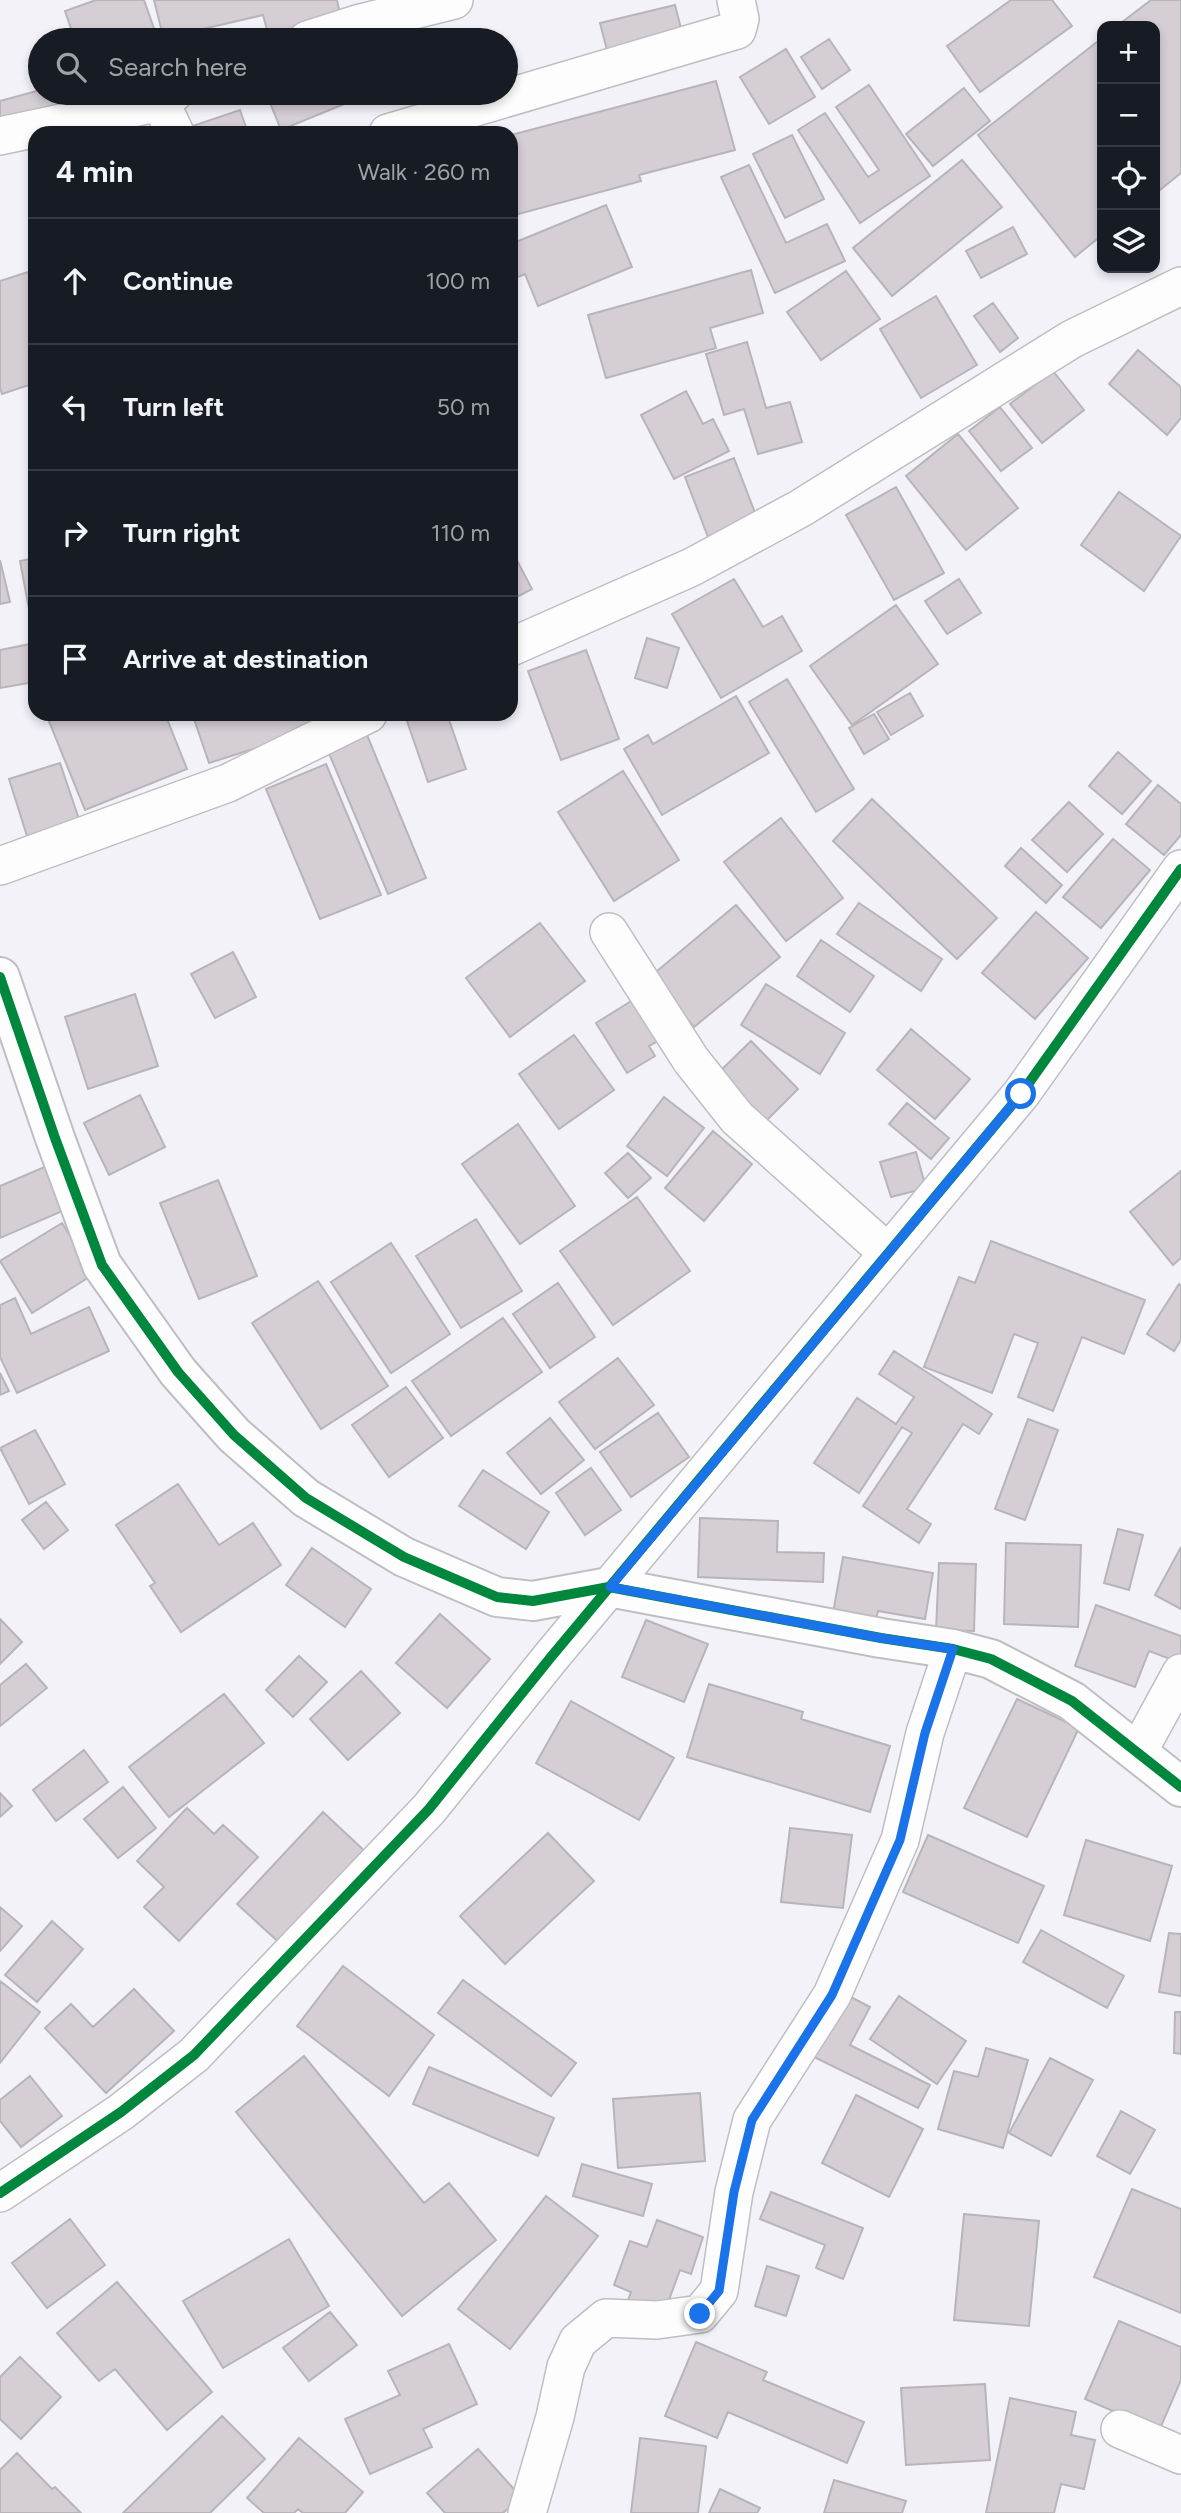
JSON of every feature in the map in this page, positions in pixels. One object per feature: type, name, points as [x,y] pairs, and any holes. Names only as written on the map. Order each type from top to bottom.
[{"type":"street","points":[[344,28],[454,0]]},
{"type":"street","points":[[518,95],[737,30],[740,19],[736,0]]},
{"type":"street","points":[[412,126],[483,105]]},
{"type":"street","points":[[63,126],[170,109]]},
{"type":"street","points":[[0,136],[28,132]]},
{"type":"street","points":[[518,644],[692,567],[801,508],[1072,339],[1181,286]]},
{"type":"street","points":[[0,866],[228,783],[354,721]]},
{"type":"street","points":[[0,2193],[121,2112],[194,2056],[429,1810],[610,1587],[1021,1094],[1181,869]]},
{"type":"street","points":[[609,932],[691,1060],[737,1118],[888,1253]]},
{"type":"street","points":[[0,977],[102,1265],[178,1372],[234,1435],[306,1498],[404,1557],[497,1597],[533,1601],[610,1587],[953,1649],[991,1659],[1072,1701],[1181,1787]]},
{"type":"street","points":[[527,2513],[555,2417],[566,2367],[578,2341],[606,2318],[657,2320],[700,2314],[719,2291],[734,2192],[752,2120],[832,1995],[900,1840],[925,1733],[953,1649]]},
{"type":"street","points":[[1138,1752],[1181,1673]]},
{"type":"street","points":[[1120,2429],[1181,2455]]},
{"type":"building","points":[[96,0],[144,0],[154,28],[71,28],[65,11]]},
{"type":"building","points":[[154,0],[337,0],[341,19],[305,28],[267,28],[263,15],[207,28],[161,28]]},
{"type":"building","points":[[1011,0],[1052,0],[1072,26],[980,92],[947,46]]},
{"type":"building","points":[[1151,0],[1181,0],[1181,173],[1160,190],[1160,21],[1124,21]]},
{"type":"building","points":[[675,5],[684,40],[609,58],[600,23]]},
{"type":"building","points":[[415,18],[419,28],[390,28]]},
{"type":"building","points":[[829,39],[850,70],[822,89],[801,57]]},
{"type":"building","points":[[1097,42],[1097,239],[1075,257],[978,135]]},
{"type":"building","points":[[786,49],[815,97],[769,124],[740,77]]},
{"type":"building","points":[[716,81],[735,150],[639,175],[641,181],[518,214],[518,133]]},
{"type":"building","points":[[869,85],[930,176],[860,223],[798,130],[825,113],[868,177],[879,170],[836,107]]},
{"type":"building","points":[[964,88],[990,121],[933,166],[906,134]]},
{"type":"building","points":[[28,93],[28,105],[62,105],[64,113],[4,130],[0,101]]},
{"type":"building","points":[[271,105],[342,105],[291,126],[279,126]]},
{"type":"building","points":[[240,110],[246,126],[193,126]]},
{"type":"building","points":[[792,135],[824,199],[785,218],[753,154]]},
{"type":"building","points":[[962,160],[1002,207],[892,296],[853,248]]},
{"type":"building","points":[[749,165],[786,243],[827,224],[845,261],[775,293],[721,177]]},
{"type":"building","points":[[606,205],[632,267],[538,306],[525,274],[518,277],[518,241]]},
{"type":"building","points":[[1013,227],[1027,254],[981,278],[966,251]]},
{"type":"building","points":[[751,270],[763,313],[710,328],[716,348],[606,378],[588,315]]},
{"type":"building","points":[[846,271],[880,319],[821,360],[787,312]]},
{"type":"building","points":[[28,272],[28,385],[2,394],[0,388],[0,281]]},
{"type":"building","points":[[936,296],[977,365],[921,398],[880,329]]},
{"type":"building","points":[[993,303],[1018,338],[1000,352],[974,316]]},
{"type":"building","points":[[747,342],[766,408],[790,402],[802,442],[758,454],[744,409],[724,415],[706,354]]},
{"type":"building","points":[[1138,350],[1181,387],[1181,418],[1167,435],[1109,384]]},
{"type":"building","points":[[1053,371],[1084,410],[1042,443],[1010,404]]},
{"type":"building","points":[[686,391],[703,424],[713,419],[729,451],[674,479],[641,415]]},
{"type":"building","points":[[1000,407],[1032,448],[1001,471],[969,431]]},
{"type":"building","points":[[958,434],[1018,508],[966,550],[906,476]]},
{"type":"building","points":[[734,458],[757,518],[708,537],[685,477]]},
{"type":"building","points":[[896,487],[944,573],[894,600],[846,515]]},
{"type":"building","points":[[1119,492],[1181,536],[1144,591],[1081,545]]},
{"type":"building","points":[[28,559],[28,604],[20,561]]},
{"type":"building","points":[[0,560],[10,602],[0,604]]},
{"type":"building","points":[[518,562],[532,589],[518,596]]},
{"type":"building","points":[[734,579],[763,627],[782,616],[802,651],[721,698],[672,614]]},
{"type":"building","points":[[959,579],[981,613],[947,634],[925,601]]},
{"type":"building","points":[[896,605],[938,664],[852,725],[810,666]]},
{"type":"building","points":[[647,638],[679,648],[667,688],[635,678]]},
{"type":"building","points":[[28,644],[28,683],[0,688],[0,650]]},
{"type":"building","points":[[586,650],[619,739],[561,760],[528,671]]},
{"type":"building","points":[[787,679],[854,789],[816,812],[749,702]]},
{"type":"building","points":[[910,693],[923,716],[891,735],[877,712]]},
{"type":"building","points":[[736,696],[769,753],[662,815],[624,749],[648,735],[653,744]]},
{"type":"building","points":[[874,714],[889,739],[864,754],[849,728]]},
{"type":"building","points":[[49,721],[168,721],[187,769],[85,810]]},
{"type":"building","points":[[195,721],[310,721],[313,730],[209,763]]},
{"type":"building","points":[[407,721],[449,721],[466,769],[428,782]]},
{"type":"building","points":[[367,735],[426,878],[388,894],[328,751]]},
{"type":"building","points":[[1118,752],[1151,781],[1122,814],[1089,786]]},
{"type":"building","points":[[60,763],[79,819],[27,836],[9,779]]},
{"type":"building","points":[[326,764],[381,895],[320,919],[266,789]]},
{"type":"building","points":[[623,771],[679,860],[614,901],[558,812]]},
{"type":"building","points":[[1158,785],[1181,804],[1181,835],[1164,855],[1126,824]]},
{"type":"building","points":[[872,799],[997,918],[957,959],[833,841]]},
{"type":"building","points":[[1069,802],[1103,834],[1067,872],[1032,840]]},
{"type":"building","points":[[781,818],[843,898],[786,941],[724,862]]},
{"type":"building","points":[[1113,839],[1150,870],[1101,928],[1063,897]]},
{"type":"building","points":[[1021,848],[1062,885],[1046,903],[1005,866]]},
{"type":"building","points":[[859,903],[942,959],[921,991],[837,934]]},
{"type":"building","points":[[736,905],[780,957],[694,1027],[651,976]]},
{"type":"building","points":[[1036,912],[1088,958],[1035,1019],[982,973]]},
{"type":"building","points":[[540,923],[585,981],[510,1037],[466,978]]},
{"type":"building","points":[[821,940],[874,976],[850,1012],[797,976]]},
{"type":"building","points":[[233,952],[256,997],[215,1018],[191,974]]},
{"type":"building","points":[[766,984],[845,1033],[820,1074],[741,1025]]},
{"type":"building","points":[[135,994],[158,1066],[88,1089],[65,1017]]},
{"type":"building","points":[[636,998],[662,1039],[649,1046],[655,1056],[627,1073],[596,1023]]},
{"type":"building","points":[[911,1029],[970,1079],[935,1119],[877,1070]]},
{"type":"building","points":[[574,1035],[614,1090],[559,1129],[519,1074]]},
{"type":"building","points":[[751,1041],[798,1089],[761,1126],[713,1078]]},
{"type":"building","points":[[140,1095],[165,1147],[109,1175],[84,1123]]},
{"type":"building","points":[[664,1097],[704,1128],[667,1176],[627,1146]]},
{"type":"building","points":[[907,1103],[949,1138],[931,1159],[889,1124]]},
{"type":"building","points":[[518,1124],[575,1206],[520,1244],[462,1164]]},
{"type":"building","points":[[713,1131],[752,1164],[704,1221],[665,1188]]},
{"type":"building","points":[[916,1152],[926,1188],[891,1197],[880,1162]]},
{"type":"building","points":[[628,1153],[651,1178],[628,1198],[605,1173]]},
{"type":"building","points":[[49,1165],[67,1209],[0,1238],[0,1186]]},
{"type":"building","points":[[1181,1171],[1181,1258],[1173,1265],[1130,1212]]},
{"type":"building","points":[[218,1180],[257,1276],[199,1299],[160,1203]]},
{"type":"building","points":[[637,1197],[690,1271],[613,1325],[560,1251]]},
{"type":"building","points":[[476,1219],[522,1291],[461,1328],[416,1256]]},
{"type":"building","points":[[62,1223],[94,1274],[32,1313],[0,1261]]},
{"type":"building","points":[[991,1241],[1145,1300],[1124,1354],[1082,1337],[1053,1411],[1018,1397],[1038,1343],[1014,1334],[992,1393],[924,1367],[959,1277],[975,1283]]},
{"type":"building","points":[[391,1243],[450,1334],[391,1373],[331,1282]]},
{"type":"building","points":[[318,1281],[388,1386],[321,1429],[252,1323]]},
{"type":"building","points":[[558,1283],[595,1337],[550,1368],[513,1314]]},
{"type":"building","points":[[1179,1284],[1181,1340],[1174,1351],[1147,1334]]},
{"type":"building","points":[[15,1298],[31,1334],[89,1307],[109,1351],[17,1393],[0,1357],[0,1305]]},
{"type":"building","points":[[503,1318],[542,1372],[451,1436],[412,1381]]},
{"type":"building","points":[[894,1351],[992,1414],[979,1434],[963,1424],[907,1509],[931,1524],[919,1543],[863,1506],[912,1433],[902,1427],[859,1493],[814,1463],[857,1398],[896,1424],[914,1397],[879,1374]]},
{"type":"building","points":[[618,1358],[654,1405],[595,1449],[559,1402]]},
{"type":"building","points":[[0,1373],[9,1391],[0,1395]]},
{"type":"building","points":[[406,1387],[443,1438],[389,1477],[352,1425]]},
{"type":"building","points":[[658,1413],[689,1457],[631,1497],[600,1452]]},
{"type":"building","points":[[550,1418],[584,1460],[541,1494],[507,1453]]},
{"type":"building","points":[[1028,1419],[1058,1430],[1025,1520],[995,1509]]},
{"type":"building","points":[[35,1430],[65,1484],[29,1504],[0,1448]]},
{"type":"building","points":[[591,1468],[621,1510],[585,1535],[556,1493]]},
{"type":"building","points":[[483,1470],[549,1512],[526,1549],[459,1506]]},
{"type":"building","points":[[178,1484],[219,1545],[253,1523],[281,1565],[181,1632],[150,1586],[155,1583],[116,1525]]},
{"type":"building","points":[[46,1502],[68,1530],[44,1549],[22,1520]]},
{"type":"building","points":[[700,1518],[778,1521],[777,1552],[824,1553],[823,1582],[698,1577]]},
{"type":"building","points":[[1118,1529],[1143,1535],[1129,1590],[1104,1583]]},
{"type":"building","points":[[1006,1543],[1081,1545],[1078,1627],[1004,1624]]},
{"type":"building","points":[[1181,1547],[1181,1609],[1155,1595]]},
{"type":"building","points":[[312,1548],[371,1589],[345,1627],[286,1585]]},
{"type":"building","points":[[843,1557],[933,1573],[925,1619],[878,1611],[876,1620],[833,1613]]},
{"type":"building","points":[[939,1563],[976,1564],[974,1631],[936,1630]]},
{"type":"building","points":[[1096,1605],[1181,1636],[1181,1663],[1149,1651],[1135,1687],[1075,1666]]},
{"type":"building","points":[[440,1614],[490,1659],[447,1708],[396,1663]]},
{"type":"building","points":[[0,1619],[22,1642],[0,1664]]},
{"type":"building","points":[[646,1620],[708,1644],[684,1702],[622,1677]]},
{"type":"building","points":[[299,1656],[327,1682],[293,1717],[266,1690]]},
{"type":"building","points":[[26,1664],[47,1688],[0,1726],[0,1685]]},
{"type":"building","points":[[361,1671],[400,1713],[348,1760],[310,1719]]},
{"type":"building","points":[[709,1684],[803,1712],[801,1719],[890,1746],[870,1812],[687,1757]]},
{"type":"building","points":[[224,1694],[264,1743],[169,1817],[129,1767]]},
{"type":"building","points":[[1017,1699],[1079,1728],[1027,1837],[964,1808]]},
{"type":"building","points":[[571,1701],[674,1758],[639,1820],[536,1763]]},
{"type":"building","points":[[84,1750],[108,1782],[56,1821],[33,1790]]},
{"type":"building","points":[[123,1787],[156,1828],[118,1858],[84,1819]]},
{"type":"building","points":[[0,1793],[12,1806],[0,1817]]},
{"type":"building","points":[[187,1808],[214,1834],[223,1825],[258,1857],[179,1941],[144,1907],[164,1887],[137,1861]]},
{"type":"building","points":[[323,1812],[369,1855],[284,1947],[237,1904]]},
{"type":"building","points":[[790,1828],[852,1835],[843,1908],[781,1902]]},
{"type":"building","points":[[548,1833],[594,1881],[505,1964],[460,1916]]},
{"type":"building","points":[[928,1835],[1044,1886],[1018,1943],[903,1892]]},
{"type":"building","points":[[1086,1840],[1172,1866],[1150,1941],[1064,1915]]},
{"type":"building","points":[[0,1907],[22,1926],[0,1951]]},
{"type":"building","points":[[52,1921],[83,1949],[37,2002],[5,1975]]},
{"type":"building","points":[[1041,1930],[1124,1976],[1107,2008],[1023,1962]]},
{"type":"building","points":[[1169,1933],[1181,1934],[1181,1996],[1159,1992]]},
{"type":"building","points":[[343,1966],[434,2035],[389,2096],[297,2026]]},
{"type":"building","points":[[463,1980],[576,2063],[551,2096],[438,2013]]},
{"type":"building","points":[[0,1981],[40,2012],[0,2063]]},
{"type":"building","points":[[134,1989],[174,2031],[106,2093],[45,2028],[71,2004],[93,2027]]},
{"type":"building","points":[[843,1993],[870,2007],[850,2045],[930,2085],[918,2108],[812,2056]]},
{"type":"building","points":[[899,1996],[966,2041],[937,2084],[870,2039]]},
{"type":"building","points":[[1175,2012],[1181,2012],[1181,2054],[1174,2053]]},
{"type":"building","points":[[986,2048],[1028,2060],[1003,2148],[938,2129],[954,2071],[978,2077]]},
{"type":"building","points":[[304,2056],[424,2203],[449,2183],[496,2240],[402,2316],[236,2112]]},
{"type":"building","points":[[1050,2058],[1093,2080],[1051,2156],[1009,2133]]},
{"type":"building","points":[[429,2067],[554,2118],[538,2156],[413,2104]]},
{"type":"building","points":[[30,2076],[62,2116],[21,2147],[0,2121],[0,2100]]},
{"type":"building","points":[[700,2093],[705,2161],[618,2168],[613,2099]]},
{"type":"building","points":[[856,2095],[923,2129],[889,2197],[822,2163]]},
{"type":"building","points":[[1121,2111],[1155,2130],[1130,2174],[1097,2156]]},
{"type":"building","points":[[582,2164],[652,2184],[643,2216],[573,2196]]},
{"type":"building","points":[[1132,2189],[1181,2209],[1181,2313],[1094,2277]]},
{"type":"building","points":[[771,2192],[863,2228],[843,2279],[816,2268],[825,2245],[760,2219]]},
{"type":"building","points":[[546,2196],[598,2236],[510,2349],[458,2309]]},
{"type":"building","points":[[964,2214],[1039,2221],[1029,2326],[954,2320]]},
{"type":"building","points":[[70,2219],[105,2265],[47,2308],[12,2263]]},
{"type":"building","points":[[657,2220],[703,2237],[691,2274],[680,2270],[663,2316],[627,2303],[631,2292],[614,2285],[630,2241],[647,2247]]},
{"type":"building","points":[[289,2239],[329,2306],[223,2368],[183,2301]]},
{"type":"building","points":[[767,2266],[799,2276],[786,2316],[755,2306]]},
{"type":"building","points":[[117,2282],[212,2392],[167,2430],[115,2369],[99,2381],[57,2333]]},
{"type":"building","points":[[330,2312],[357,2345],[309,2381],[283,2348]]},
{"type":"building","points":[[1119,2321],[1181,2347],[1181,2380],[1159,2431],[1085,2399]]},
{"type":"building","points":[[696,2342],[767,2372],[763,2380],[864,2422],[847,2463],[728,2412],[717,2438],[665,2416]]},
{"type":"building","points":[[449,2344],[477,2404],[423,2429],[432,2447],[370,2474],[345,2419],[400,2395],[388,2371]]},
{"type":"building","points":[[20,2357],[61,2397],[21,2439],[0,2419],[0,2377]]},
{"type":"building","points":[[985,2384],[990,2460],[906,2465],[901,2388]]},
{"type":"building","points":[[1010,2398],[1076,2412],[1071,2435],[1095,2440],[1084,2489],[1061,2484],[1054,2513],[986,2513]]},
{"type":"building","points":[[222,2416],[265,2459],[210,2513],[123,2513]]},
{"type":"building","points":[[299,2438],[363,2492],[345,2513],[303,2513],[298,2509],[294,2513],[264,2513],[247,2498]]},
{"type":"building","points":[[640,2438],[706,2446],[698,2513],[631,2513]]},
{"type":"building","points":[[478,2449],[521,2497],[503,2513],[445,2513],[427,2493]]},
{"type":"building","points":[[17,2453],[52,2489],[55,2487],[81,2513],[0,2513],[0,2470]]},
{"type":"building","points":[[834,2480],[906,2501],[902,2513],[824,2513]]},
{"type":"building","points":[[720,2489],[760,2508],[757,2513],[709,2513]]},
{"type":"cycle path","points":[[0,2193],[121,2112],[194,2055],[429,1809],[551,1657],[1021,1094],[1181,869]]},
{"type":"cycle path","points":[[0,977],[102,1265],[178,1372],[234,1435],[306,1498],[404,1557],[497,1597],[533,1601],[609,1587],[953,1649],[991,1659],[1072,1701],[1181,1787]]},
{"type":"route","points":[[700,2314],[719,2291],[734,2192],[752,2120],[832,1995],[900,1840],[925,1733],[953,1649],[610,1587],[1021,1094]]}]
